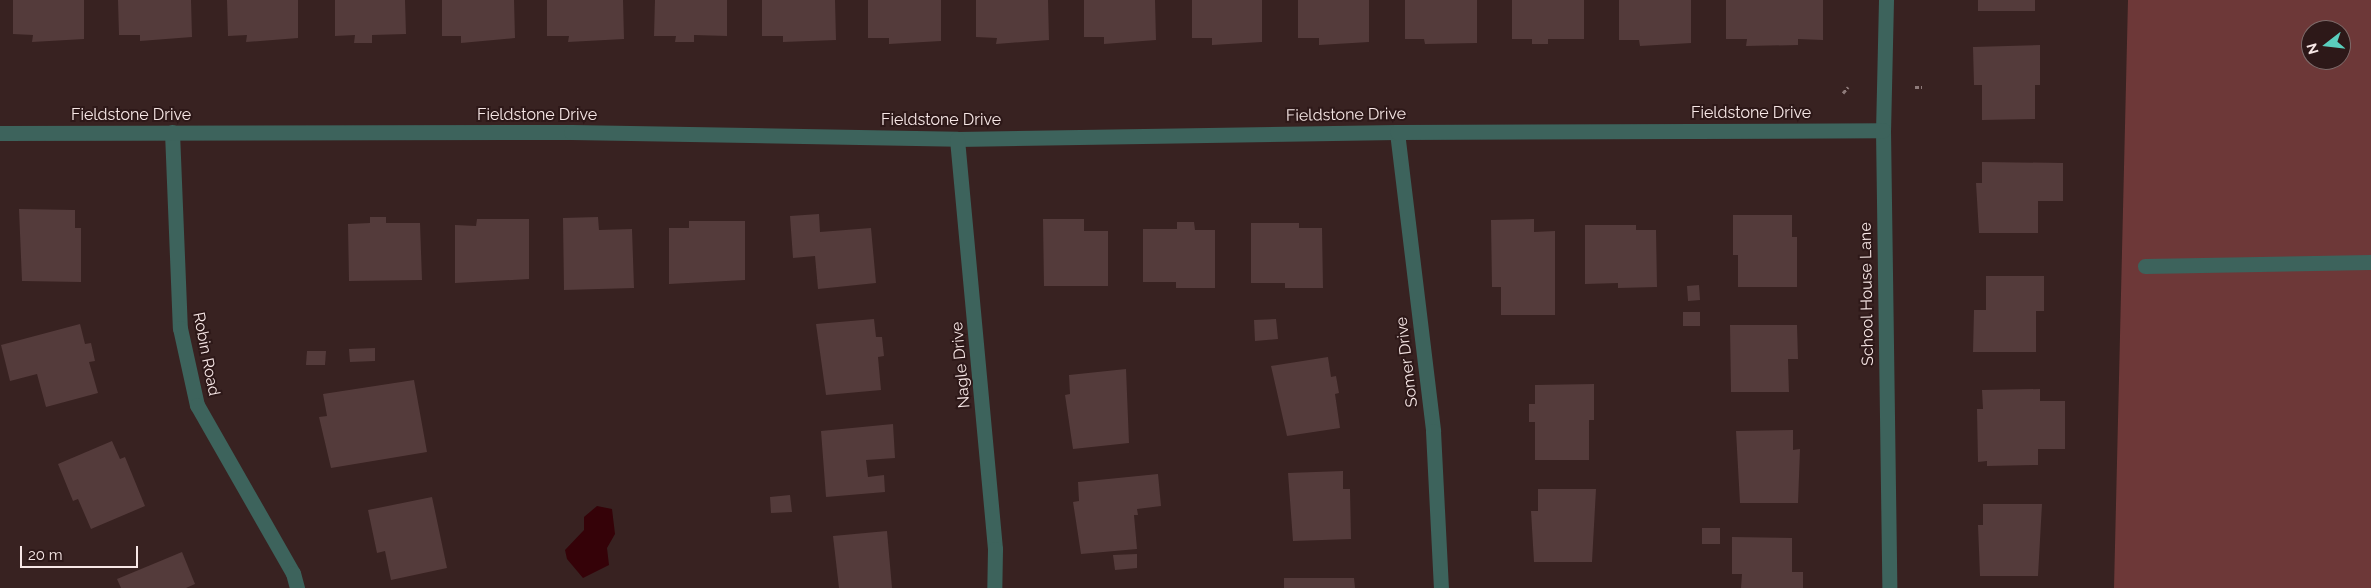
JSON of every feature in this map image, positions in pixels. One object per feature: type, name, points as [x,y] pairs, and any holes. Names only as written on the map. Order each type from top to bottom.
[{"type":"street","name":"School House Lane","points":[[1886,0],[1883,130],[1889,588]]},
{"type":"street","name":"Fieldstone Drive","points":[[0,132],[571,132],[958,139],[1397,132],[1883,130]]},
{"type":"street","name":"Robin Road","points":[[172,132],[180,328],[197,405],[293,573],[297,588]]},
{"type":"street","name":"Somer Drive","points":[[1397,132],[1433,431],[1441,588]]},
{"type":"street","name":"Nagle Drive","points":[[958,139],[995,549],[994,588]]},
{"type":"street","points":[[2145,266],[2371,262]]},
{"type":"path","points":[[1842,93],[1848,86]]},
{"type":"path","points":[[1915,87],[1922,88]]},
{"type":"shaded area","points":[[2128,0],[2371,0],[2371,588],[2114,588]]},
{"type":"shaded area","points":[[597,506],[612,509],[615,534],[607,548],[609,565],[583,578],[567,559],[565,550],[584,530],[584,517]]},
{"type":"building","points":[[13,0],[84,0],[84,39],[32,42],[33,35],[13,34]]},
{"type":"building","points":[[118,0],[191,0],[192,37],[140,41],[140,35],[119,35]]},
{"type":"building","points":[[227,0],[298,0],[298,38],[246,42],[247,35],[228,36]]},
{"type":"building","points":[[335,0],[405,0],[406,34],[372,35],[372,43],[354,43],[355,35],[335,36]]},
{"type":"building","points":[[442,0],[514,0],[515,38],[461,43],[461,36],[442,36]]},
{"type":"building","points":[[547,0],[623,0],[624,39],[568,42],[569,36],[547,36]]},
{"type":"building","points":[[655,0],[727,0],[727,36],[694,35],[694,42],[675,42],[676,36],[654,36]]},
{"type":"building","points":[[762,0],[835,0],[836,40],[783,42],[783,36],[762,36]]},
{"type":"building","points":[[868,0],[941,0],[941,41],[889,44],[889,38],[868,38]]},
{"type":"building","points":[[976,0],[1048,0],[1049,40],[996,44],[997,38],[976,37]]},
{"type":"building","points":[[1084,0],[1155,0],[1156,40],[1104,44],[1104,37],[1084,37]]},
{"type":"building","points":[[1192,0],[1262,0],[1262,42],[1212,45],[1212,38],[1192,38]]},
{"type":"building","points":[[1298,0],[1369,0],[1369,42],[1319,45],[1319,38],[1298,38]]},
{"type":"building","points":[[1405,0],[1477,0],[1477,43],[1425,44],[1424,39],[1405,39]]},
{"type":"building","points":[[1512,0],[1584,0],[1584,39],[1548,39],[1548,44],[1532,44],[1532,39],[1512,39]]},
{"type":"building","points":[[1619,0],[1691,0],[1691,43],[1640,46],[1639,40],[1619,40]]},
{"type":"building","points":[[1726,0],[1823,0],[1823,40],[1798,39],[1798,45],[1746,46],[1747,39],[1726,39]]},
{"type":"building","points":[[1978,0],[2035,0],[2035,11],[1978,11]]},
{"type":"building","points":[[2040,45],[2040,85],[2035,85],[2035,119],[1982,120],[1982,85],[1974,85],[1973,47]]},
{"type":"building","points":[[1982,162],[2063,163],[2063,201],[2038,201],[2038,233],[1979,233],[1976,183],[1982,183]]},
{"type":"building","points":[[19,209],[75,210],[75,228],[81,228],[81,282],[22,281]]},
{"type":"building","points":[[819,214],[820,232],[871,228],[876,283],[818,289],[815,256],[793,258],[790,216]]},
{"type":"building","points":[[1733,215],[1792,215],[1792,237],[1797,237],[1797,287],[1738,287],[1738,255],[1733,255]]},
{"type":"building","points":[[370,217],[386,217],[386,223],[420,223],[422,280],[349,281],[348,224],[370,223]]},
{"type":"building","points":[[598,217],[599,230],[632,229],[634,288],[564,290],[563,218]]},
{"type":"building","points":[[477,219],[529,219],[529,279],[455,283],[455,225],[476,226]]},
{"type":"building","points":[[1043,219],[1084,219],[1084,231],[1108,231],[1108,286],[1044,286]]},
{"type":"building","points":[[1534,219],[1534,232],[1555,231],[1555,315],[1501,315],[1501,287],[1492,287],[1491,220]]},
{"type":"building","points":[[689,221],[745,221],[745,280],[669,284],[669,228],[689,228]]},
{"type":"building","points":[[1177,222],[1194,222],[1195,230],[1215,230],[1215,288],[1176,288],[1176,282],[1143,282],[1143,229],[1177,229]]},
{"type":"building","points":[[1251,223],[1299,223],[1299,228],[1322,228],[1323,288],[1285,288],[1285,283],[1251,283]]},
{"type":"building","points":[[1585,225],[1636,225],[1636,230],[1656,230],[1657,287],[1618,288],[1618,283],[1585,284]]},
{"type":"building","points":[[1986,276],[2044,276],[2044,311],[2036,311],[2036,352],[1973,352],[1974,310],[1986,310]]},
{"type":"building","points":[[1699,285],[1700,300],[1688,301],[1687,286]]},
{"type":"building","points":[[1683,312],[1700,312],[1700,326],[1683,326]]},
{"type":"building","points":[[874,319],[876,337],[882,337],[884,356],[878,357],[881,390],[826,395],[816,324]]},
{"type":"building","points":[[1276,319],[1278,339],[1255,341],[1254,320]]},
{"type":"building","points":[[80,324],[85,344],[91,343],[95,361],[89,362],[98,393],[46,407],[37,374],[10,381],[1,345]]},
{"type":"building","points":[[1730,325],[1797,325],[1798,359],[1788,359],[1789,392],[1731,392]]},
{"type":"building","points":[[375,348],[375,361],[350,362],[349,349]]},
{"type":"building","points":[[307,351],[326,351],[325,365],[306,365]]},
{"type":"building","points":[[1328,357],[1331,377],[1336,376],[1339,393],[1335,394],[1340,428],[1287,436],[1271,366]]},
{"type":"building","points":[[1126,369],[1129,443],[1073,449],[1065,395],[1070,394],[1069,375]]},
{"type":"building","points":[[414,380],[427,452],[331,468],[319,417],[327,416],[323,394]]},
{"type":"building","points":[[1594,384],[1594,420],[1589,420],[1589,460],[1535,460],[1535,422],[1529,422],[1529,404],[1535,404],[1535,385]]},
{"type":"building","points":[[2040,389],[2040,401],[2065,401],[2065,449],[2038,449],[2038,465],[1987,466],[1987,461],[1978,462],[1977,409],[1983,409],[1982,390]]},
{"type":"building","points":[[893,424],[895,458],[866,460],[868,477],[884,475],[885,492],[826,497],[821,431]]},
{"type":"building","points":[[1793,430],[1793,450],[1800,449],[1798,503],[1740,503],[1736,431]]},
{"type":"building","points":[[112,441],[120,459],[125,457],[145,506],[91,529],[78,499],[73,501],[58,464]]},
{"type":"building","points":[[1343,471],[1343,489],[1350,489],[1351,539],[1293,541],[1288,473]]},
{"type":"building","points":[[1158,474],[1161,506],[1137,509],[1138,515],[1134,515],[1137,549],[1081,554],[1073,502],[1079,501],[1078,482]]},
{"type":"building","points":[[1538,489],[1596,489],[1592,562],[1534,562],[1531,511],[1538,511]]},
{"type":"building","points":[[790,495],[792,512],[771,513],[770,497]]},
{"type":"building","points":[[432,497],[447,568],[391,580],[385,551],[377,553],[368,510]]},
{"type":"building","points":[[1983,504],[2042,504],[2038,576],[1980,576],[1978,525],[1983,525]]},
{"type":"building","points":[[1702,528],[1720,528],[1720,544],[1702,544]]},
{"type":"building","points":[[887,531],[892,588],[839,588],[833,536]]},
{"type":"building","points":[[1732,537],[1792,538],[1792,572],[1803,572],[1803,588],[1741,588],[1742,574],[1732,574]]},
{"type":"building","points":[[182,552],[195,584],[186,588],[121,588],[117,579]]},
{"type":"building","points":[[1137,554],[1137,568],[1115,570],[1113,555]]},
{"type":"building","points":[[1284,578],[1354,578],[1355,588],[1284,588]]}]
